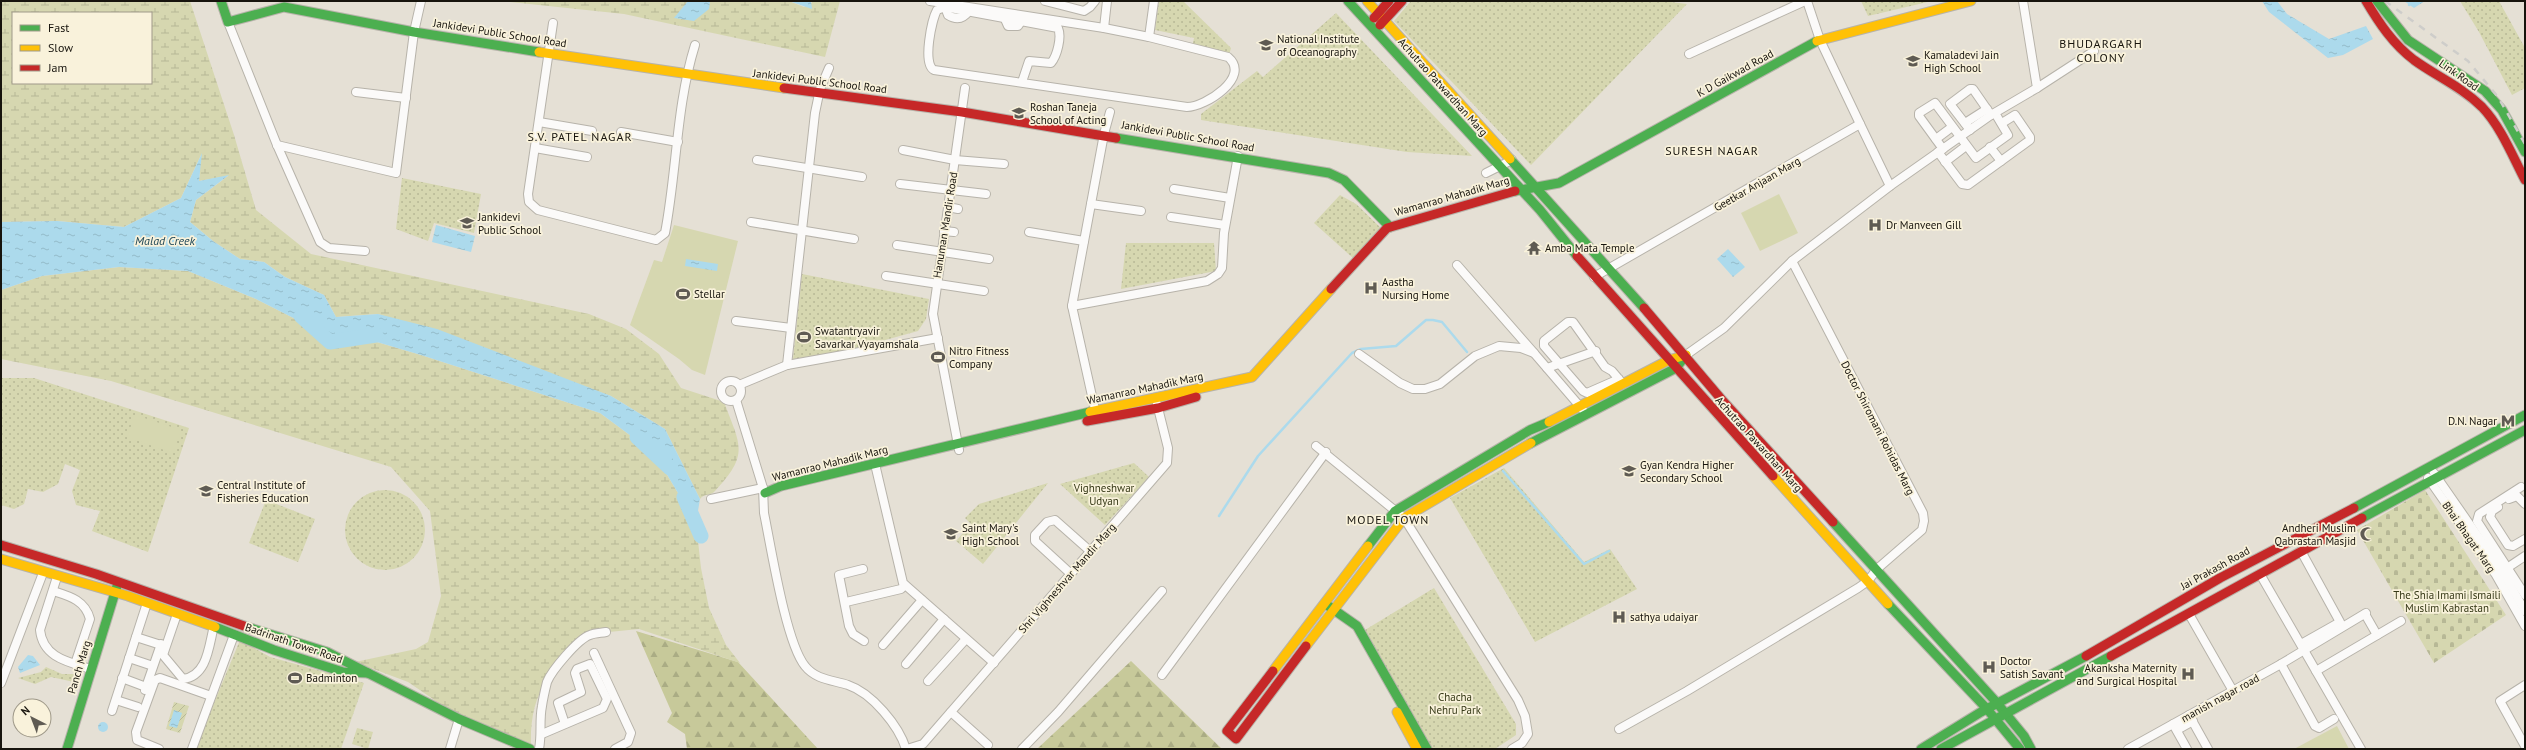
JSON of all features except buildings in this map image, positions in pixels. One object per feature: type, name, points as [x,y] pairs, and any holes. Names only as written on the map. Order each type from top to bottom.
[{"type":"street","points":[[221,1],[277,145],[320,242],[329,248],[364,251]]},
{"type":"street","points":[[277,145],[396,173],[414,32],[421,1]]},
{"type":"street","points":[[930,1],[1149,36],[1228,57],[1234,66],[1231,82],[1228,86],[1196,107],[1022,82],[930,68],[927,55],[935,14],[940,8],[945,7],[1056,26],[1060,36],[1052,61],[1029,61],[1022,82]]},
{"type":"street","points":[[1045,1],[1078,11],[1090,7],[1095,1]]},
{"type":"street","points":[[1104,28],[1107,1]]},
{"type":"street","points":[[1149,36],[1154,1]]},
{"type":"street","name":"Achutrao Patwardhan Marg","points":[[1348,1],[1520,189]]},
{"type":"street","name":"Achutrao Patwardhan Marg","points":[[1367,1],[1536,187]]},
{"type":"street","points":[[1381,17],[1390,1]]},
{"type":"street","points":[[1372,27],[1381,17],[1402,1]]},
{"type":"street","points":[[1689,54],[1806,1],[1820,40],[1890,186]]},
{"type":"street","name":"K D Gaikwad Road","points":[[1520,189],[1559,183],[1820,40],[1971,1]]},
{"type":"street","points":[[2023,1],[2037,88]]},
{"type":"street","name":"Link Road","points":[[2366,1],[2389,36],[2405,53],[2467,94],[2482,107],[2493,122],[2525,180]]},
{"type":"street","name":"Link Road","points":[[2377,1],[2408,40],[2479,87],[2494,100],[2525,152]]},
{"type":"street","name":"Jankidevi Public School Road","points":[[228,22],[284,7],[414,32],[549,52],[686,76],[962,112],[1238,156],[1337,174],[1390,227]]},
{"type":"street","points":[[1077,24],[1078,11]]},
{"type":"street","points":[[554,23],[528,194],[532,207],[656,240],[664,233],[678,142],[686,76],[695,45]]},
{"type":"street","points":[[1621,382],[1581,407],[1530,430],[1395,510],[1227,731],[1236,739],[1404,518],[1540,438],[1586,416],[1676,368],[1686,355],[1724,328],[1792,261],[1890,186],[1959,137],[1967,126],[2037,88],[2094,51]]},
{"type":"street","points":[[787,365],[800,231],[808,169],[808,145],[819,93],[829,68]]},
{"type":"street","name":"Hanuman Mandir Road","points":[[958,447],[933,314],[936,284],[965,88]]},
{"type":"street","points":[[1967,126],[1950,104],[1970,89],[1973,89],[1991,112],[2002,123],[2008,135],[1976,158],[1935,103],[1932,103],[1918,114],[1936,139],[1945,162],[1962,184],[1966,186],[2031,138],[2015,115],[2002,123]]},
{"type":"street","points":[[356,92],[406,98]]},
{"type":"street","points":[[683,96],[692,97]]},
{"type":"street","points":[[1096,415],[1072,306],[1104,134],[1110,112]]},
{"type":"street","points":[[539,122],[592,131]]},
{"type":"street","name":"Geetkar Anjaan Marg","points":[[1594,278],[1860,124]]},
{"type":"street","points":[[1936,139],[1952,127]]},
{"type":"street","points":[[621,132],[678,142]]},
{"type":"street","points":[[1945,162],[1966,146]]},
{"type":"street","points":[[1990,147],[2001,161]]},
{"type":"street","points":[[535,148],[587,157]]},
{"type":"street","points":[[903,150],[955,160],[1004,164]]},
{"type":"street","points":[[1072,306],[1213,278],[1222,268],[1225,225],[1238,156]]},
{"type":"street","points":[[757,160],[862,177]]},
{"type":"street","points":[[1486,173],[1512,160]]},
{"type":"street","points":[[900,184],[986,194]]},
{"type":"street","name":"Achutrao Pawardhan Marg","points":[[1536,187],[1686,355],[1722,400],[1997,703],[2031,749]]},
{"type":"street","points":[[1174,189],[1230,198]]},
{"type":"street","name":"Achutrao Pawardhan Marg","points":[[1520,189],[1540,210],[1594,278],[1868,581],[1987,709],[2020,749]]},
{"type":"street","name":"Wamanrao Mahadik Marg","points":[[764,490],[778,493],[875,467],[1096,415],[1254,375],[1387,228],[1520,189]]},
{"type":"street","points":[[1091,204],[1141,211]]},
{"type":"street","points":[[948,207],[958,209]]},
{"type":"street","points":[[1171,217],[1225,225]]},
{"type":"street","points":[[751,222],[854,239]]},
{"type":"street","name":"Wamanrao Mahadik Marg","points":[[1096,415],[1158,408],[1256,381],[1390,227]]},
{"type":"street","points":[[944,230],[954,232]]},
{"type":"street","points":[[1029,232],[1084,242]]},
{"type":"street","points":[[898,245],[941,253],[989,258]]},
{"type":"street","name":"Doctor Shiromani Rohidas Marg","points":[[1792,261],[1923,513],[1924,521],[1922,530],[1877,569],[1868,581]]},
{"type":"street","points":[[1457,265],[1581,407],[1586,416]]},
{"type":"street","points":[[886,276],[984,291]]},
{"type":"street","points":[[736,321],[791,328]]},
{"type":"street","points":[[1621,382],[1605,367],[1596,351],[1573,322],[1568,322],[1544,341],[1544,346],[1583,391],[1587,393],[1621,382],[1669,360],[1686,355]]},
{"type":"street","points":[[739,385],[787,365],[938,338]]},
{"type":"street","points":[[1359,354],[1400,383],[1413,389],[1425,389],[1440,384],[1474,356],[1499,346],[1521,348],[1534,353]]},
{"type":"street","points":[[1547,368],[1596,351]]},
{"type":"street","points":[[728,381],[735,382],[739,385],[740,394],[736,400],[729,401],[724,399],[720,390],[723,384],[728,381]]},
{"type":"street","name":"Shri Vighneshvar Mandir Marg","points":[[907,749],[923,744],[1167,463],[1168,448],[1156,399]]},
{"type":"street","points":[[736,400],[764,490],[764,513],[791,636],[805,666],[824,680],[850,686],[881,708],[902,736],[907,749]]},
{"type":"street","name":"Jai Prakash Road","points":[[1921,749],[1997,703],[2124,636],[2220,578],[2525,415]]},
{"type":"street","points":[[1941,749],[2189,614],[2301,551],[2398,501],[2433,479],[2525,430]]},
{"type":"street","points":[[1316,446],[1326,452],[1404,518],[1518,700],[1525,716],[1528,734],[1522,743],[1512,749]]},
{"type":"street","points":[[1162,675],[1326,452]]},
{"type":"street","points":[[875,467],[886,518],[905,585],[994,663]]},
{"type":"street","points":[[2428,468],[2433,479],[2445,497],[2502,572],[2525,595]]},
{"type":"street","points":[[2521,487],[2478,514],[2476,521],[2502,572],[2525,611]]},
{"type":"street","points":[[711,499],[764,490]]},
{"type":"street","points":[[2525,504],[2519,496],[2514,496],[2492,511],[2490,517],[2510,547],[2525,538]]},
{"type":"street","points":[[1070,574],[1035,541],[1035,535],[1047,522],[1055,520],[1090,551]]},
{"type":"street","points":[[1,545],[118,582],[298,645],[350,660],[368,673]]},
{"type":"street","points":[[2301,551],[2340,622],[2306,647]]},
{"type":"street","points":[[2502,572],[2525,556]]},
{"type":"street","name":"Badrinath Tower Road","points":[[1,559],[57,577],[114,592],[147,603],[174,615],[213,629],[343,672],[368,673],[459,718],[530,749]]},
{"type":"street","points":[[863,569],[839,575],[846,602],[849,626],[853,634],[864,641]]},
{"type":"street","points":[[1,683],[43,572]]},
{"type":"street","name":"Bhai Bhagat Marg","points":[[2502,572],[2525,626]]},
{"type":"street","points":[[2260,574],[2306,647],[2316,671],[2361,749]]},
{"type":"street","points":[[57,577],[40,630],[40,635],[52,656],[91,669]]},
{"type":"street","points":[[1619,729],[1687,691],[1868,581]]},
{"type":"street","name":"Panch Marg","points":[[67,749],[118,582]]},
{"type":"street","points":[[846,602],[901,589],[905,585]]},
{"type":"street","points":[[53,590],[76,599],[88,612],[90,619],[75,664]]},
{"type":"street","points":[[1022,749],[1058,712],[1162,591]]},
{"type":"street","points":[[883,645],[922,600]]},
{"type":"street","points":[[1324,602],[1342,616],[1350,618],[1357,626],[1427,749]]},
{"type":"street","points":[[112,711],[147,603]]},
{"type":"street","name":"manish nagar road","points":[[2189,614],[2233,691]]},
{"type":"street","points":[[2306,647],[2333,634],[2366,614],[2377,635]]},
{"type":"street","points":[[174,615],[163,655],[183,678],[193,675],[205,663],[213,629]]},
{"type":"street","points":[[131,728],[153,666],[174,615]]},
{"type":"street","points":[[1342,616],[1417,749]]},
{"type":"street","points":[[906,664],[944,619]]},
{"type":"street","points":[[2316,671],[2401,621]]},
{"type":"street","points":[[539,749],[542,734],[540,721],[547,682],[563,659],[589,635],[606,632]]},
{"type":"street","points":[[192,749],[234,635]]},
{"type":"street","points":[[136,637],[161,645]]},
{"type":"street","points":[[928,681],[966,639]]},
{"type":"street","name":"manish nagar road","points":[[2134,748],[2191,718],[2233,691],[2281,664],[2306,647]]},
{"type":"street","points":[[594,653],[632,733],[628,742],[615,749]]},
{"type":"street","points":[[129,658],[153,666]]},
{"type":"street","points":[[542,734],[603,708],[606,704],[607,699],[590,664],[577,669],[575,673],[581,692],[558,703],[565,724]]},
{"type":"street","points":[[2281,664],[2315,726],[2319,728],[2334,719]]},
{"type":"street","points":[[122,678],[146,687]]},
{"type":"street","points":[[159,749],[137,740],[136,732],[155,680],[160,678],[211,696]]},
{"type":"street","points":[[2525,685],[2500,701],[2525,746]]},
{"type":"street","points":[[116,700],[138,707]]},
{"type":"street","points":[[951,712],[988,744]]},
{"type":"street","points":[[450,749],[459,718]]},
{"type":"street","points":[[2191,718],[2208,749]]},
{"type":"street","points":[[2175,727],[2187,749]]},
{"type":"green space","points":[[1,1],[190,1],[234,135],[256,210],[311,254],[589,314],[626,329],[659,354],[681,388],[724,402],[737,439],[739,449],[737,458],[733,468],[715,491],[712,494],[703,496],[700,499],[665,429],[611,396],[378,314],[336,317],[324,295],[285,277],[264,262],[240,259],[213,241],[190,222],[196,200],[228,176],[199,181],[201,155],[181,198],[124,227],[57,221],[1,222]]},
{"type":"green space","points":[[500,1],[688,1],[679,14],[708,9],[710,1],[789,1],[804,7],[812,3],[811,1],[840,1],[825,57],[624,14]]},
{"type":"green space","points":[[1159,1],[1183,1],[1231,48],[1229,55],[1192,48],[1194,38],[1155,30]]},
{"type":"green space","points":[[1411,1],[1663,1],[1687,4],[1531,165],[1394,21]]},
{"type":"green space","points":[[1861,1],[1932,1],[1868,16]]},
{"type":"green space","points":[[2460,1],[2499,1],[2525,48],[2525,88],[2512,95],[2479,32]]},
{"type":"green space","points":[[1336,13],[1472,156],[1407,152],[1201,120],[1201,114],[1257,71],[1263,77]]},
{"type":"green space","points":[[402,178],[481,194],[474,233],[434,223],[428,241],[396,229]]},
{"type":"green space","points":[[1779,194],[1798,233],[1760,251],[1741,213]]},
{"type":"green space","points":[[1340,195],[1356,204],[1381,228],[1354,259],[1314,223]]},
{"type":"green space","name":"Stellar","points":[[674,225],[738,241],[705,375],[692,370],[679,359],[630,325],[654,260],[662,262]]},
{"type":"green space","points":[[1126,243],[1214,243],[1216,271],[1121,289]]},
{"type":"green space","points":[[119,267],[188,271],[256,299],[323,333],[370,340],[600,413],[654,453],[696,523],[701,568],[709,608],[726,645],[740,663],[639,629],[589,634],[553,672],[538,697],[531,728],[531,749],[463,723],[433,699],[408,682],[355,662],[416,649],[428,642],[441,596],[430,511],[391,467],[111,381],[1,359],[1,290],[42,276]]},
{"type":"green space","points":[[802,274],[929,299],[926,319],[918,331],[849,350],[793,359]]},
{"type":"green space","points":[[1,378],[34,378],[189,428],[148,552],[92,531],[100,511],[76,505],[72,491],[80,470],[65,464],[58,484],[43,492],[28,489],[24,504],[14,509],[1,505]]},
{"type":"green space","points":[[135,415],[181,430],[173,453],[127,437]]},
{"type":"green space","name":"Vighneshwar Udyan","points":[[1134,463],[1149,477],[1105,525],[1060,484]]},
{"type":"green space","points":[[1504,468],[1584,562],[1610,549],[1637,589],[1535,642],[1450,498]]},
{"type":"green space","points":[[1048,483],[983,564],[956,541],[971,524],[965,518],[979,504]]},
{"type":"green space","points":[[377,490],[393,490],[414,501],[425,522],[425,538],[414,559],[393,570],[377,570],[363,564],[356,559],[351,552],[345,538],[345,522],[351,508],[356,501],[363,496]]},
{"type":"green space","name":"The Shia Imami Ismaili Muslim Kabrastan","points":[[2425,490],[2506,615],[2434,663],[2357,530]]},
{"type":"green space","points":[[266,500],[315,519],[298,562],[249,543]]},
{"type":"green space","name":"Chacha Nehru Park","points":[[1434,588],[1516,724],[1516,735],[1495,749],[1432,749],[1365,630]]},
{"type":"green space","points":[[636,631],[738,662],[818,749],[687,749],[685,734],[667,722],[672,713]]},
{"type":"green space","points":[[240,640],[270,657],[364,683],[341,749],[195,749]]},
{"type":"green space","points":[[1131,661],[1222,749],[1037,749]]},
{"type":"green space","points":[[46,667],[62,674],[74,674],[74,682],[51,677],[35,684],[18,678],[41,672]]},
{"type":"green space","name":"Badminton","points":[[292,667],[304,671],[298,689],[286,685]]},
{"type":"green space","points":[[174,702],[189,706],[180,733],[166,729]]},
{"type":"green space","points":[[2337,726],[2349,749],[2294,749]]},
{"type":"green space","points":[[357,728],[373,732],[368,749],[352,744]]},
{"type":"water","points":[[688,1],[710,1],[709,9],[694,21],[674,18]]},
{"type":"water","points":[[789,1],[811,1],[812,9]]},
{"type":"water","points":[[2262,1],[2277,1],[2287,14],[2329,39],[2366,26],[2373,39],[2343,55],[2328,58],[2269,12]]},
{"type":"water","points":[[2404,1],[2425,1],[2414,8]]},
{"type":"water","name":"Malad Creek","points":[[202,153],[199,181],[229,175],[196,200],[190,222],[213,241],[240,259],[264,262],[285,277],[324,295],[336,317],[378,314],[437,329],[611,396],[665,429],[700,499],[696,523],[654,453],[600,413],[370,340],[323,333],[256,299],[188,271],[119,267],[42,276],[1,290],[1,222],[57,221],[124,227],[181,198]]},
{"type":"water","points":[[436,225],[475,236],[471,252],[432,242]]},
{"type":"water","points":[[1728,249],[1745,267],[1733,277],[1717,259]]},
{"type":"water","points":[[686,259],[718,264],[717,271],[685,266]]},
{"type":"water","points":[[28,655],[33,656],[40,665],[20,673],[18,667]]},
{"type":"water","points":[[174,710],[182,713],[177,728],[169,726]]},
{"type":"water","points":[[101,722],[105,722],[108,727],[105,732],[101,732],[98,729],[98,725]]},
{"type":"waterway","name":"Malad Creek","points":[[2409,5],[2416,1]]},
{"type":"waterway","points":[[301,316],[330,342],[376,335]]},
{"type":"waterway","points":[[1219,516],[1258,456],[1352,353],[1361,349],[1396,346],[1426,320],[1442,322],[1467,352]]},
{"type":"waterway","points":[[637,437],[670,468]]},
{"type":"waterway","points":[[1503,471],[1584,564],[1609,551]]},
{"type":"waterway","points":[[684,497],[701,536]]},
{"type":"railway","points":[[2385,1],[2468,61],[2498,97],[2525,144]]},
{"type":"traffic: fast","points":[[221,1],[228,22],[284,7],[414,32],[539,52]]},
{"type":"traffic: fast","points":[[1348,1],[1540,210],[1577,256]]},
{"type":"traffic: fast","points":[[2377,1],[2408,40],[2485,91],[2502,110],[2525,152]]},
{"type":"traffic: fast","points":[[1515,191],[1559,183],[1817,41]]},
{"type":"traffic: fast","points":[[1116,138],[1329,173],[1344,180],[1390,227]]},
{"type":"traffic: fast","points":[[1510,159],[1644,308]]},
{"type":"traffic: fast","points":[[1531,443],[1676,368],[1686,355]]},
{"type":"traffic: fast","points":[[765,493],[781,486],[1090,412]]},
{"type":"traffic: fast","points":[[2354,508],[2525,415]]},
{"type":"traffic: fast","points":[[1368,546],[1395,511],[1530,430],[1549,422]]},
{"type":"traffic: fast","points":[[2362,518],[2525,430]]},
{"type":"traffic: fast","points":[[1833,522],[1997,703],[2024,736],[2031,749]]},
{"type":"traffic: fast","points":[[67,749],[117,586]]},
{"type":"traffic: fast","points":[[1888,604],[1987,709],[2020,749]]},
{"type":"traffic: fast","points":[[1327,605],[1357,626],[1427,749]]},
{"type":"traffic: fast","points":[[215,627],[274,650],[343,672],[368,673],[459,719],[530,749]]},
{"type":"traffic: fast","points":[[247,627],[327,652],[368,673]]},
{"type":"traffic: fast","points":[[1921,749],[1981,712],[2086,656]]},
{"type":"traffic: fast","points":[[1941,749],[2111,656]]},
{"type":"traffic: slow","points":[[1367,1],[1510,159]]},
{"type":"traffic: slow","points":[[1817,41],[1971,1]]},
{"type":"traffic: slow","points":[[539,52],[784,88]]},
{"type":"traffic: slow","points":[[1090,412],[1252,377],[1331,289]]},
{"type":"traffic: slow","points":[[1549,422],[1669,360],[1686,355]]},
{"type":"traffic: slow","points":[[1306,646],[1404,518],[1531,443]]},
{"type":"traffic: slow","points":[[1773,476],[1888,604]]},
{"type":"traffic: slow","points":[[1273,671],[1368,546]]},
{"type":"traffic: slow","points":[[1,559],[128,596],[215,627]]},
{"type":"traffic: slow","points":[[1397,712],[1417,749]]},
{"type":"traffic: jam","points":[[1374,18],[1389,1]]},
{"type":"traffic: jam","points":[[1380,25],[1402,1]]},
{"type":"traffic: jam","points":[[2366,1],[2387,33],[2406,54],[2422,66],[2466,93],[2482,107],[2501,132],[2525,180]]},
{"type":"traffic: jam","points":[[784,88],[962,112],[1116,138]]},
{"type":"traffic: jam","points":[[1331,289],[1387,228],[1515,191]]},
{"type":"traffic: jam","points":[[1577,256],[1773,476]]},
{"type":"traffic: jam","points":[[1644,308],[1722,400],[1833,522]]},
{"type":"traffic: jam","points":[[1087,421],[1158,408],[1196,397]]},
{"type":"traffic: jam","points":[[2086,656],[2220,578],[2354,508]]},
{"type":"traffic: jam","points":[[2111,656],[2362,518]]},
{"type":"traffic: jam","points":[[1,545],[96,574],[247,627]]},
{"type":"traffic: jam","points":[[1273,671],[1227,731],[1236,739],[1306,646]]},
{"type":"place","name":"National Institute of Oceanography","points":[[1266,45]]},
{"type":"place","name":"Kamaladevi Jain High School","points":[[1913,61]]},
{"type":"place","name":"Roshan Taneja School of Acting","points":[[1019,113]]},
{"type":"place","name":"Jankidevi Public School","points":[[467,223]]},
{"type":"place","name":"Dr Manveen Gill","points":[[1875,225]]},
{"type":"place","name":"Amba Mata Temple","points":[[1534,248]]},
{"type":"place","name":"Aastha Nursing Home","points":[[1371,288]]},
{"type":"place","name":"Stellar","points":[[683,294]]},
{"type":"place","name":"Swatantryavir Savarkar Vyayamshala","points":[[804,337]]},
{"type":"place","name":"Nitro Fitness Company","points":[[938,357]]},
{"type":"place","name":"D.N. Nagar","points":[[2508,421]]},
{"type":"place","name":"Gyan Kendra Higher Secondary School","points":[[1629,471]]},
{"type":"place","name":"Central Institute of Fisheries Education","points":[[206,491]]},
{"type":"place","name":"Saint Mary's High School","points":[[951,534]]},
{"type":"place","name":"Andheri Muslim Qabrastan Masjid","points":[[2367,534]]},
{"type":"place","name":"sathya udaiyar","points":[[1619,617]]},
{"type":"place","name":"Doctor Satish Savant","points":[[1989,667]]},
{"type":"place","name":"Akanksha Maternity and Surgical Hospital","points":[[2188,674]]},
{"type":"place","name":"Badminton","points":[[295,678]]},
{"type":"district","name":"BHUDARGARH COLONY","points":[[2101,50]]},
{"type":"district","name":"S.V. PATEL NAGAR","points":[[580,136]]},
{"type":"district","name":"SURESH NAGAR","points":[[1712,150]]},
{"type":"district","name":"MODEL TOWN","points":[[1388,519]]}]
